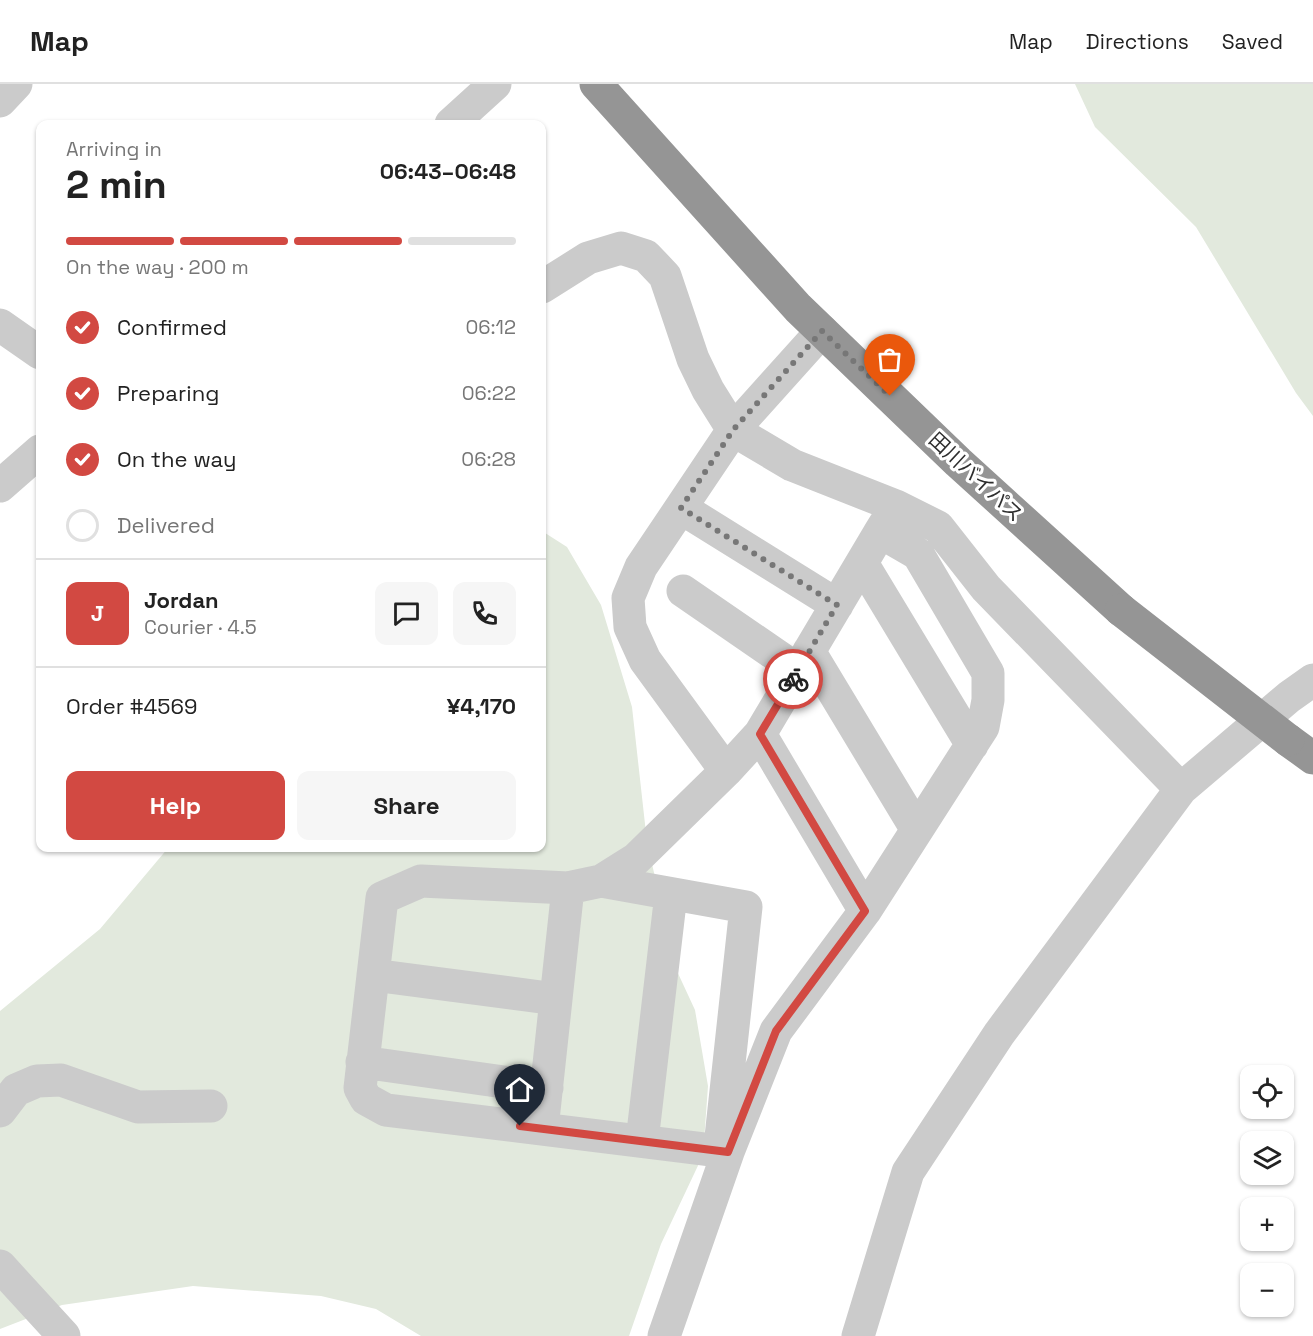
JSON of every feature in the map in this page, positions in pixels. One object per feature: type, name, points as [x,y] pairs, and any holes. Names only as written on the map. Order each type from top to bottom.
[{"type":"highway","name":"田川バイパス","points":[[596,84],[798,308],[958,462],[1121,610],[1301,749]]},
{"type":"street","points":[[0,101],[16,84]]},
{"type":"street","points":[[455,120],[495,84]]},
{"type":"street","points":[[546,284],[588,258],[621,248],[646,256],[665,276],[693,359],[708,390],[733,430],[888,519],[918,554],[988,673],[988,700],[983,727],[865,911],[776,1031],[724,1151],[664,1336]]},
{"type":"street","points":[[0,325],[36,350]]},
{"type":"street","points":[[726,771],[645,660],[630,627],[628,598],[640,567],[733,430],[822,331]]},
{"type":"street","points":[[0,486],[36,454]]},
{"type":"street","points":[[681,508],[837,605]]},
{"type":"street","points":[[724,1151],[386,1110],[366,1099],[360,1088],[362,1062],[382,898],[421,881],[568,888],[601,881],[636,859],[726,771],[760,734],[888,519]]},
{"type":"street","points":[[888,519],[938,527],[986,588],[1180,789]]},
{"type":"street","points":[[862,563],[972,745]]},
{"type":"street","points":[[683,591],[804,661],[917,830]]},
{"type":"street","points":[[858,1336],[908,1172],[999,1034],[1180,789],[1289,697],[1313,680]]},
{"type":"street","points":[[760,734],[865,911]]},
{"type":"street","points":[[601,881],[746,908],[724,1151]]},
{"type":"street","points":[[542,1129],[568,888]]},
{"type":"street","points":[[642,1141],[671,894]]},
{"type":"street","points":[[373,975],[556,999]]},
{"type":"street","points":[[362,1062],[547,1088]]},
{"type":"street","points":[[0,1111],[16,1090],[37,1081],[61,1080],[138,1107],[211,1106]]},
{"type":"street","points":[[0,1266],[64,1336]]},
{"type":"shaded area","points":[[1075,84],[1313,84],[1313,416],[1296,393],[1196,227],[1095,127]]},
{"type":"shaded area","points":[[546,534],[567,547],[601,605],[632,707],[647,842],[676,969],[695,1010],[708,1086],[703,1155],[661,1244],[629,1336],[421,1336],[376,1309],[321,1296],[193,1286],[62,1305],[0,1329],[0,1011],[100,929],[165,852],[546,852]]},
{"type":"way so far","points":[[793,679],[837,605],[681,508],[733,430],[822,331],[890,396]]},
{"type":"route","points":[[520,1126],[728,1152],[776,1031],[865,911],[760,734],[793,679]]}]
